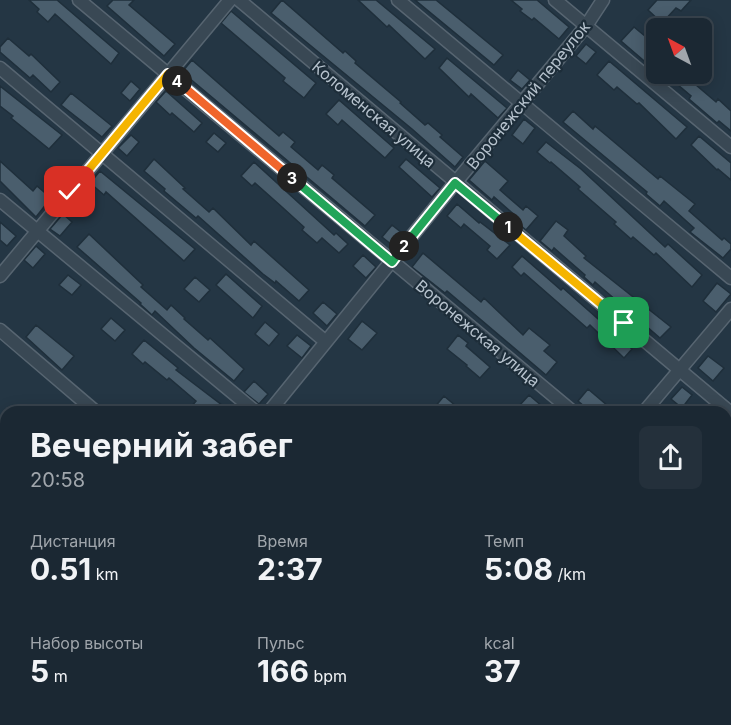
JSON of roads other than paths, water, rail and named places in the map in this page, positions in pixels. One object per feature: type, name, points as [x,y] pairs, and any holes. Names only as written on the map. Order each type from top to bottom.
[{"type":"street","name":"Воронежская улица","points":[[79,0],[566,406]]},
{"type":"street","points":[[0,276],[230,0]]},
{"type":"street","name":"Коломенская улица","points":[[239,0],[724,406]]},
{"type":"street","points":[[398,0],[731,278]]},
{"type":"street","points":[[555,0],[731,147]]},
{"type":"street","name":"Воронежский переулок","points":[[274,406],[455,183],[523,104],[586,26],[603,0]]},
{"type":"street","points":[[0,68],[326,342]]},
{"type":"street","points":[[0,200],[249,406]]},
{"type":"street","points":[[649,406],[731,309]]},
{"type":"street","points":[[0,330],[89,406]]}]
